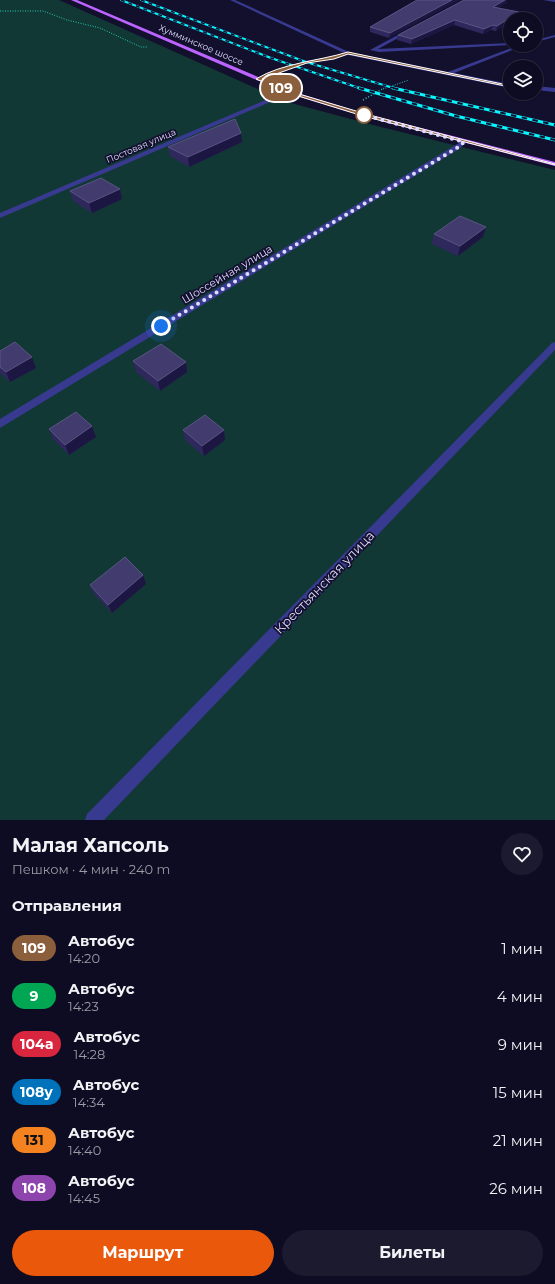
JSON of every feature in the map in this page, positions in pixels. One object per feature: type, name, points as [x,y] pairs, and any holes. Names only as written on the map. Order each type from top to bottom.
[{"type":"main road","name":"Хумминское шоссе","points":[[73,0],[289,92],[364,115],[464,142],[555,164]]},
{"type":"street","points":[[232,0],[348,53],[503,85]]},
{"type":"street","points":[[545,0],[555,1]]},
{"type":"street","points":[[360,56],[412,28]]},
{"type":"street","points":[[543,39],[555,36]]},
{"type":"street","points":[[373,49],[379,51],[503,45]]},
{"type":"street","points":[[447,74],[503,49]]},
{"type":"street","points":[[258,79],[306,62],[334,58],[348,53]]},
{"type":"street","points":[[543,89],[555,90]]},
{"type":"street","name":"Постовая улица","points":[[0,216],[289,92]]},
{"type":"street","name":"Шоссейная улица","points":[[0,424],[457,148],[464,142]]},
{"type":"street","name":"Крестьянская улица","points":[[93,820],[555,345]]},
{"type":"path","points":[[0,11],[44,11],[100,28],[141,46],[154,47]]},
{"type":"path","points":[[358,103],[387,87],[410,79]]},
{"type":"green space","points":[[0,0],[59,0],[287,102],[555,170],[555,820],[0,820]]},
{"type":"building","points":[[417,0],[452,0],[390,33],[370,27]]},
{"type":"building","points":[[464,0],[505,0],[493,7],[519,12],[503,12],[503,22],[497,26],[493,25],[484,29],[455,20],[412,39],[398,35]]},
{"type":"building","points":[[235,119],[241,133],[188,157],[168,147]]},
{"type":"building","points":[[101,178],[120,189],[89,203],[70,191]]},
{"type":"building","points":[[460,216],[486,227],[460,246],[434,234]]},
{"type":"building","points":[[15,342],[32,357],[6,372],[0,367],[0,351]]},
{"type":"building","points":[[161,344],[186,362],[158,381],[133,361]]},
{"type":"building","points":[[76,412],[92,426],[65,445],[49,429]]},
{"type":"building","points":[[205,415],[224,430],[202,446],[183,430]]},
{"type":"building","points":[[125,557],[143,575],[108,605],[90,585]]},
{"type":"railway","points":[[121,0],[271,58],[359,88]]},
{"type":"railway","points":[[141,0],[306,62],[396,89]]},
{"type":"railway","points":[[359,88],[456,116],[555,140]]},
{"type":"railway","points":[[396,89],[555,125]]},
{"type":"bus line","name":"109","points":[[503,86],[348,53],[334,58],[306,62],[258,79],[297,94],[364,115],[464,142],[555,164]]},
{"type":"route","points":[[161,326],[457,148],[464,142],[364,115]]}]
